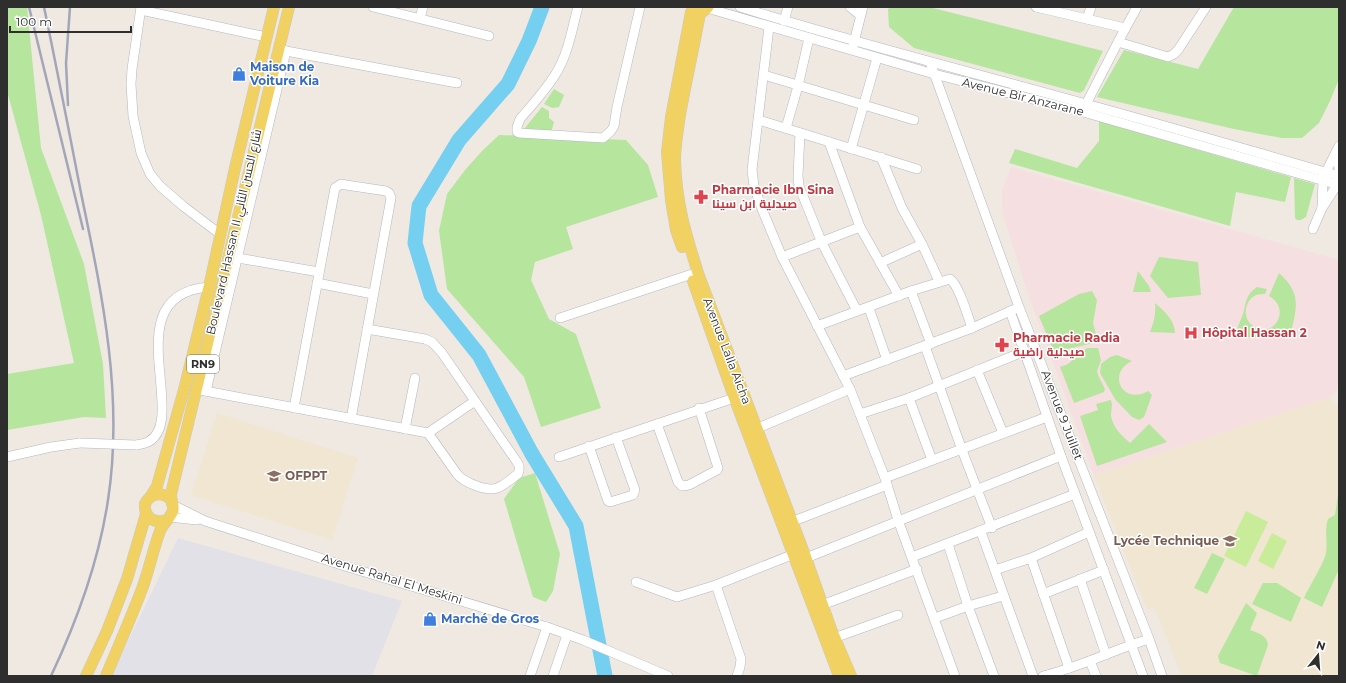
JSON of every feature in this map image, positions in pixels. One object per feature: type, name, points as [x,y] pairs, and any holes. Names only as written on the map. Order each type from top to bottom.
[{"type":"main road","name":"Boulevard Hassan II شارع الحسن الثاني","points":[[151,496],[158,486],[185,386],[209,287],[234,168],[274,7]]},
{"type":"main road","name":"Boulevard Hassan II شارع الحسن الثاني","points":[[172,504],[171,494],[201,391],[282,49],[289,7]]},
{"type":"main road","name":"Avenue Lalla Aicha","points":[[698,9],[677,136],[675,160],[680,214],[694,273],[839,676]]},
{"type":"main road","name":"Avenue Lalla Aicha","points":[[752,431],[806,558],[834,638],[851,676]]},
{"type":"main road","points":[[151,496],[157,494],[164,495],[169,498],[172,504]]},
{"type":"main road","name":"RN9","points":[[86,676],[107,631],[127,579],[146,514],[145,504],[151,496]]},
{"type":"main road","name":"RN9","points":[[106,676],[142,589],[161,529],[172,513],[172,504]]},
{"type":"main road","points":[[146,514],[155,522],[161,522],[168,518]]},
{"type":"street","points":[[373,7],[489,36]]},
{"type":"street","points":[[420,18],[423,7]]},
{"type":"street","points":[[578,7],[568,45],[554,78],[520,119],[517,127],[517,132],[519,133],[603,138],[610,133],[614,126],[640,7]]},
{"type":"street","name":"Avenue Bir Anzarane","points":[[740,7],[1084,108],[1339,179]]},
{"type":"street","points":[[784,21],[788,7]]},
{"type":"street","points":[[850,7],[862,11],[852,51]]},
{"type":"street","points":[[1038,7],[1125,28]]},
{"type":"street","points":[[1087,19],[1091,7]]},
{"type":"street","points":[[1084,108],[1125,28],[1138,7]]},
{"type":"street","points":[[1118,42],[1168,58],[1178,50],[1206,7]]},
{"type":"street","points":[[220,234],[160,186],[150,174],[141,153],[133,116],[132,69],[141,8],[266,37]]},
{"type":"street","name":"Avenue Bir Anzarane","points":[[698,9],[810,38],[934,74],[1084,108]]},
{"type":"street","points":[[769,27],[752,170],[753,181],[762,209],[782,257],[850,389],[886,481],[898,520],[955,676]]},
{"type":"street","points":[[786,128],[810,38]]},
{"type":"street","points":[[367,329],[421,338],[432,342],[442,353],[519,466],[518,474],[503,485],[490,489],[461,479],[428,434],[201,391],[238,258],[282,49],[457,83]]},
{"type":"street","points":[[851,149],[877,58]]},
{"type":"street","name":"Avenue 9 Juillet","points":[[930,62],[1020,307],[1162,676]]},
{"type":"street","points":[[764,75],[914,120]]},
{"type":"street","points":[[759,120],[917,169]]},
{"type":"street","points":[[800,133],[799,186],[822,243],[857,311]]},
{"type":"street","points":[[829,142],[860,227],[899,296]]},
{"type":"street","points":[[1322,208],[1324,176],[1339,148]]},
{"type":"street","points":[[1313,229],[1322,208],[1339,179],[1339,148]]},
{"type":"street","points":[[881,157],[902,208],[922,244],[939,281]]},
{"type":"street","points":[[294,408],[335,188],[341,184],[346,184],[388,192],[391,198],[351,419]]},
{"type":"street","points":[[782,257],[822,243],[860,227]]},
{"type":"street","points":[[880,263],[922,244]]},
{"type":"street","points":[[238,258],[319,272]]},
{"type":"street","points":[[560,318],[694,273]]},
{"type":"street","points":[[817,326],[939,281],[950,279],[953,281],[972,328]]},
{"type":"street","points":[[317,283],[373,294]]},
{"type":"street","points":[[7,457],[51,447],[80,444],[136,444],[149,441],[156,434],[160,421],[159,343],[161,317],[165,308],[178,296],[196,288],[209,287]]},
{"type":"street","points":[[911,291],[939,385],[992,528]]},
{"type":"street","points":[[843,376],[972,328],[1020,307]]},
{"type":"street","points":[[869,308],[887,360]]},
{"type":"street","points":[[1010,311],[1061,456],[1143,676]]},
{"type":"street","points":[[860,414],[909,398],[1025,351]]},
{"type":"street","points":[[977,370],[1003,433]]},
{"type":"street","points":[[405,429],[415,378]]},
{"type":"street","points":[[752,431],[850,389]]},
{"type":"street","points":[[560,457],[699,408],[739,396]]},
{"type":"street","points":[[909,398],[932,460]]},
{"type":"street","points":[[428,434],[474,401]]},
{"type":"street","points":[[657,424],[678,482],[682,486],[689,484],[717,470],[718,468],[699,408]]},
{"type":"street","points":[[791,522],[932,460],[1047,417]]},
{"type":"street","points":[[589,446],[608,501],[616,501],[633,495],[635,490],[616,437]]},
{"type":"street","points":[[806,558],[1061,456]]},
{"type":"street","points":[[912,558],[992,528],[1075,494]]},
{"type":"street","name":"Avenue Rahal El Meskini","points":[[172,504],[204,521],[345,566],[547,627],[583,640],[668,676]]},
{"type":"street","name":"Avenue Rahal El Meskini","points":[[168,518],[204,521]]},
{"type":"street","points":[[981,532],[1033,676]]},
{"type":"street","points":[[995,570],[1030,558],[1089,532]]},
{"type":"street","points":[[948,544],[968,606],[994,676]]},
{"type":"street","points":[[636,582],[677,597],[716,585],[794,554]]},
{"type":"street","points":[[1030,558],[1069,668]]},
{"type":"street","points":[[822,605],[917,569]]},
{"type":"street","points":[[1043,594],[1104,570]]},
{"type":"street","points":[[1080,579],[1106,655]]},
{"type":"street","points":[[716,585],[741,659],[737,676]]},
{"type":"street","points":[[935,618],[968,606],[1003,596]]},
{"type":"street","points":[[834,638],[898,615]]},
{"type":"street","points":[[530,676],[547,627]]},
{"type":"street","points":[[553,676],[567,635]]},
{"type":"street","points":[[1047,676],[1106,655],[1131,644],[1149,639]]},
{"type":"street","points":[[1090,661],[1096,676]]},
{"type":"shaded area","name":"Hôpital Hassan 2","points":[[1011,167],[1339,260],[1339,378],[1336,392],[1330,397],[1094,475],[1026,288],[1002,211],[1002,191]]},
{"type":"shaded area","name":"Lycée Technique","points":[[1330,397],[1339,409],[1339,676],[1182,676],[1154,607],[1147,610],[1094,475]]},
{"type":"shaded area","name":"OFPPT","points":[[217,413],[358,458],[332,540],[191,495]]},
{"type":"shaded area","points":[[178,538],[402,601],[372,676],[111,676]]},
{"type":"green space","points":[[7,7],[27,7],[41,148],[84,264],[103,364],[106,418],[84,417],[7,430],[7,374],[74,363],[41,215],[7,91]]},
{"type":"green space","points":[[891,7],[929,7],[1103,51],[1084,90],[1080,93],[914,48],[889,27],[888,9]]},
{"type":"green space","points":[[1234,7],[1339,7],[1339,79],[1319,123],[1302,138],[1282,138],[1234,129],[1097,97],[1124,50],[1198,69]]},
{"type":"green space","points":[[554,89],[564,95],[559,107],[552,108],[544,104]]},
{"type":"green space","points":[[542,107],[549,111],[549,118],[554,122],[551,133],[524,129]]},
{"type":"green space","points":[[1099,121],[1291,177],[1285,202],[1236,192],[1230,226],[1009,163],[1015,149],[1077,168],[1099,141]]},
{"type":"green space","points":[[499,135],[626,140],[648,165],[658,197],[566,227],[573,249],[535,262],[531,280],[549,319],[576,334],[601,408],[541,427],[524,377],[447,289],[439,231],[447,194],[465,170]]},
{"type":"green space","points":[[1294,178],[1315,184],[1306,217],[1301,220],[1297,220],[1295,218]]},
{"type":"green space","points":[[1159,257],[1198,262],[1201,295],[1168,298],[1150,276]]},
{"type":"green space","points":[[1138,271],[1149,286],[1151,292],[1133,292]]},
{"type":"green space","points":[[1279,273],[1287,281],[1295,295],[1296,302],[1290,337],[1234,337],[1247,299],[1251,292],[1257,287],[1267,289],[1265,294],[1256,295],[1249,301],[1246,315],[1249,323],[1260,329],[1267,329],[1277,322],[1279,309],[1276,302],[1269,296]]},
{"type":"green space","points":[[1092,291],[1097,300],[1093,323],[1097,338],[1094,343],[1054,352],[1039,316],[1079,294]]},
{"type":"green space","points":[[1155,303],[1171,320],[1175,328],[1175,333],[1150,332],[1153,325]]},
{"type":"green space","points":[[1087,348],[1098,348],[1101,360],[1097,371],[1105,389],[1104,392],[1074,403],[1060,367],[1068,364]]},
{"type":"green space","points":[[1117,355],[1132,361],[1124,366],[1120,373],[1119,380],[1125,391],[1131,394],[1139,395],[1148,391],[1152,395],[1144,417],[1139,420],[1132,417],[1115,399],[1100,373],[1101,364],[1110,357]]},
{"type":"green space","points":[[1111,400],[1112,420],[1121,435],[1130,443],[1149,424],[1167,442],[1097,466],[1080,416],[1098,410],[1096,404]]},
{"type":"green space","points":[[535,473],[560,554],[553,591],[546,602],[533,597],[504,499],[519,478]]},
{"type":"green space","points":[[1339,489],[1339,569],[1322,607],[1304,598],[1325,557],[1327,523],[1328,519],[1335,515]]},
{"type":"green space","points":[[1246,511],[1268,522],[1246,567],[1224,556]]},
{"type":"green space","points":[[1272,533],[1287,541],[1273,569],[1258,561]]},
{"type":"green space","points":[[1212,553],[1225,559],[1207,594],[1194,588]]},
{"type":"green space","points":[[1263,583],[1277,583],[1301,598],[1291,622],[1252,604]]},
{"type":"green space","points":[[1246,603],[1257,613],[1250,630],[1259,633],[1264,637],[1268,645],[1257,676],[1220,663],[1218,656]]},
{"type":"waterway","points":[[542,7],[529,41],[508,84],[459,140],[419,206],[415,243],[431,295],[479,355],[532,454],[576,526],[605,676]]},
{"type":"railway","points":[[29,7],[83,229]]},
{"type":"railway","points":[[44,7],[103,307],[112,384],[113,422],[112,461],[108,500],[99,545],[86,590],[70,634],[51,676]]},
{"type":"railway","points":[[68,105],[66,63],[70,7]]},
{"type":"place","name":"Maison de Voiture Kia","points":[[239,74]]},
{"type":"place","name":"Pharmacie Ibn Sina صيدلية ابن سينا","points":[[701,197]]},
{"type":"place","name":"Hôpital Hassan 2","points":[[1191,333]]},
{"type":"place","name":"Pharmacie Radia صيدلية راضية","points":[[1002,345]]},
{"type":"place","name":"OFPPT","points":[[274,476]]},
{"type":"place","name":"Lycée Technique","points":[[1230,541]]},
{"type":"place","name":"Marché de Gros","points":[[430,619]]}]
